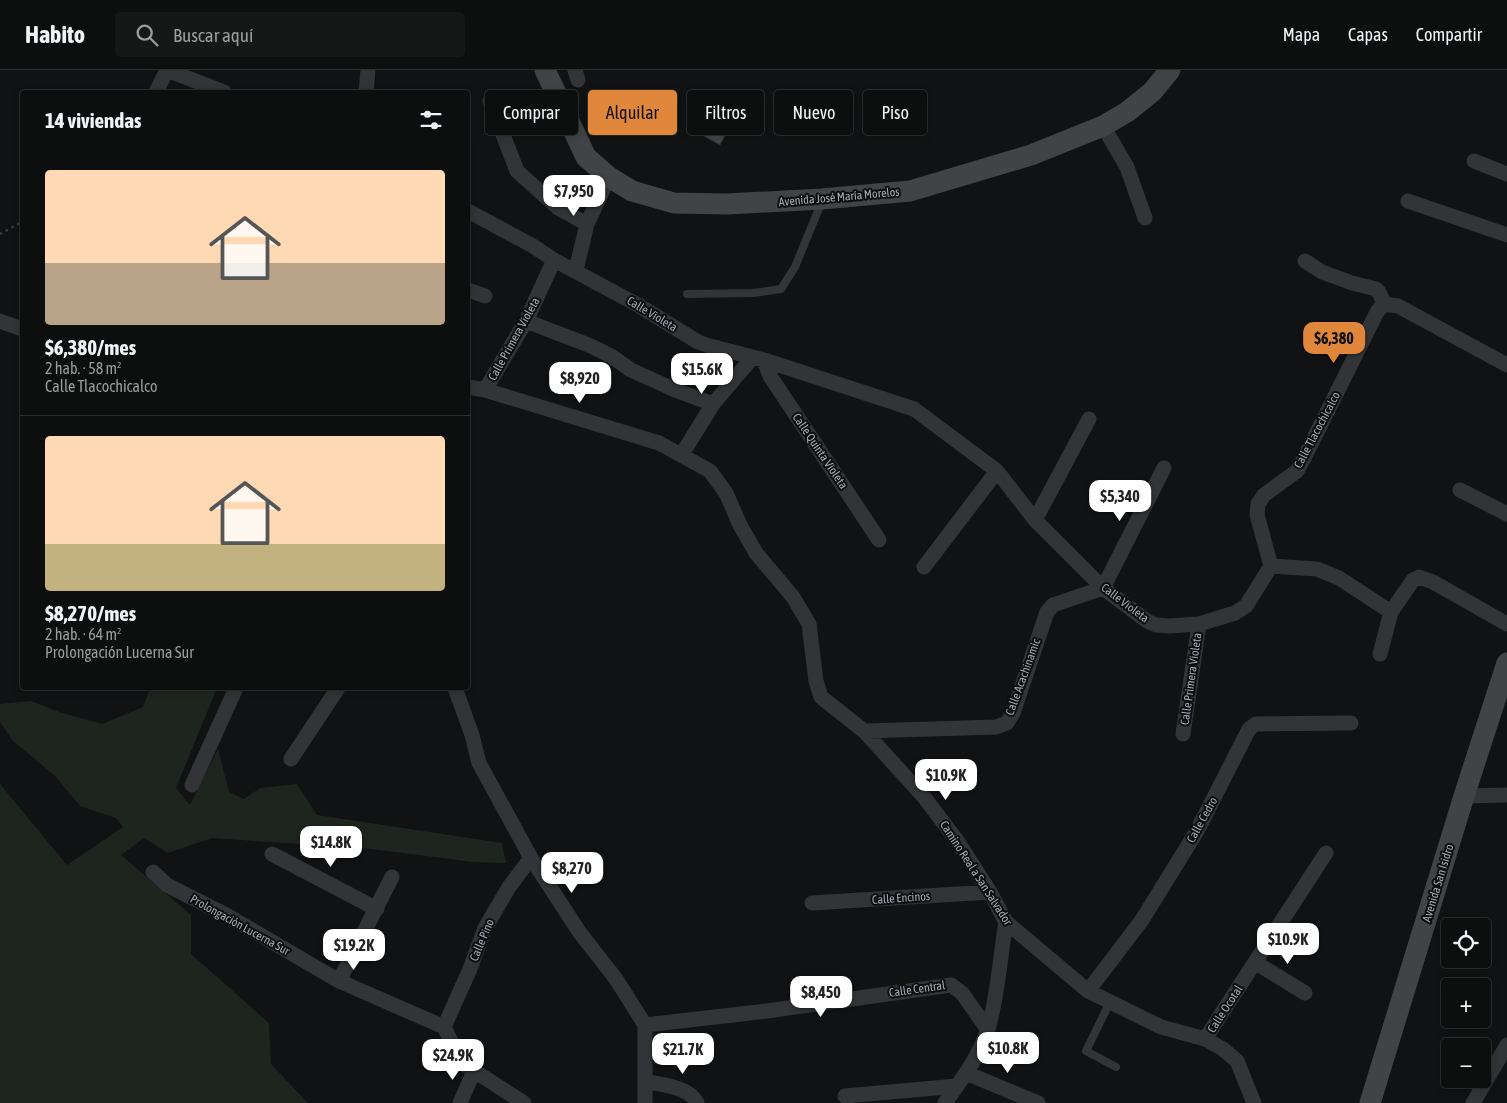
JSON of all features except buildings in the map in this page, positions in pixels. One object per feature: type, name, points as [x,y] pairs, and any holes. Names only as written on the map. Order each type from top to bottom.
[{"type":"main road","name":"Avenida José María Morelos","points":[[545,70],[586,157],[608,177],[632,190],[674,203],[727,204],[822,199],[910,191],[1031,155],[1103,126],[1152,92],[1170,70]]},
{"type":"main road","name":"Avenida San Isidro","points":[[1370,1103],[1464,796],[1507,664]]},
{"type":"street","points":[[157,90],[167,70],[219,90]]},
{"type":"street","points":[[366,90],[368,70]]},
{"type":"street","points":[[1103,126],[1127,167],[1145,218]]},
{"type":"street","points":[[503,135],[517,171],[558,208],[587,224]]},
{"type":"street","points":[[1474,161],[1507,174]]},
{"type":"street","points":[[576,270],[587,224],[608,177]]},
{"type":"street","points":[[1408,201],[1507,235]]},
{"type":"street","name":"Calle Violeta","points":[[470,212],[638,305],[698,342],[914,408],[997,471],[1035,520],[1103,588],[1147,622],[1170,626],[1199,624],[1235,613],[1246,606],[1270,566]]},
{"type":"street","name":"Calle Primera Violeta","points":[[485,390],[526,321],[554,260]]},
{"type":"street","points":[[1305,261],[1322,272],[1376,289],[1384,304],[1398,306],[1507,365]]},
{"type":"street","points":[[470,291],[485,296]]},
{"type":"street","name":"Calle Tlacochicalco","points":[[1270,566],[1257,515],[1258,504],[1264,495],[1297,470],[1377,312],[1384,304]]},
{"type":"street","points":[[0,321],[20,327]]},
{"type":"street","points":[[526,321],[591,346],[611,356],[631,370],[675,390],[713,404]]},
{"type":"street","points":[[682,454],[713,404],[758,359]]},
{"type":"street","name":"Calle Quinta Violeta","points":[[758,359],[879,540]]},
{"type":"street","name":"Camino Real a San Salvador","points":[[470,387],[485,390],[659,443],[710,471],[726,493],[740,525],[756,553],[793,597],[809,624],[816,682],[821,697],[864,731],[924,797],[958,842],[990,892],[1006,922],[1088,992],[1161,1027],[1205,1039],[1223,1049],[1237,1061],[1254,1103]]},
{"type":"street","points":[[1035,520],[1089,419]]},
{"type":"street","points":[[1103,588],[1164,468]]},
{"type":"street","points":[[924,567],[997,471]]},
{"type":"street","points":[[1460,490],[1507,514]]},
{"type":"street","points":[[1270,566],[1318,570],[1339,578],[1391,612]]},
{"type":"street","points":[[1380,654],[1391,612],[1413,580],[1419,577],[1433,582],[1507,624]]},
{"type":"street","name":"Calle Acachinamic","points":[[864,731],[996,727],[1007,723],[1013,713],[1046,612],[1053,605],[1103,588]]},
{"type":"street","name":"Calle Primera Violeta","points":[[1183,734],[1199,624]]},
{"type":"street","points":[[192,785],[235,690]]},
{"type":"street","points":[[291,759],[337,690]]},
{"type":"street","points":[[456,690],[472,735],[479,764],[531,858],[580,933],[616,979],[646,1025],[645,1103]]},
{"type":"street","name":"Calle Cedro","points":[[1088,992],[1142,920],[1197,831],[1249,729],[1256,724],[1351,723]]},
{"type":"street","points":[[1464,796],[1507,795]]},
{"type":"street","name":"Calle Ocotal","points":[[1205,1039],[1326,853]]},
{"type":"street","points":[[272,854],[377,909]]},
{"type":"street","name":"Calle Pino","points":[[444,1028],[470,969],[485,928],[509,887],[531,858]]},
{"type":"street","name":"Prolongación Lucerna Sur","points":[[153,872],[167,885],[228,916],[339,981],[444,1028]]},
{"type":"street","points":[[339,981],[392,877]]},
{"type":"street","name":"Calle Encinos","points":[[812,903],[990,892]]},
{"type":"street","points":[[946,1103],[966,1073],[988,1030],[1006,922]]},
{"type":"street","points":[[1256,963],[1305,993]]},
{"type":"street","name":"Calle Central","points":[[646,1025],[767,1011],[951,985],[962,993],[988,1030]]},
{"type":"street","points":[[444,1028],[462,1063],[517,1101]]},
{"type":"street","points":[[1474,1103],[1507,1046]]},
{"type":"street","points":[[460,1103],[474,1071]]},
{"type":"street","points":[[966,1073],[1038,1103]]},
{"type":"street","points":[[644,1081],[684,1091],[694,1097],[697,1103]]},
{"type":"street","points":[[845,1096],[957,1086]]},
{"type":"lane","points":[[686,294],[753,293],[781,288],[795,267],[822,199]]},
{"type":"lane","points":[[1110,1002],[1086,1051],[1116,1067]]},
{"type":"path","points":[[0,234],[20,223]]},
{"type":"shaded area","points":[[149,690],[216,690],[176,788],[190,805],[218,749],[229,792],[244,799],[260,788],[297,784],[317,815],[502,843],[506,863],[473,862],[371,849],[212,838],[168,853],[144,838],[121,855],[191,915],[191,954],[269,1023],[271,1064],[308,1103],[0,1103],[0,784],[67,865],[123,827],[116,818],[80,806],[54,775],[13,741],[0,722],[0,704],[31,701],[59,712],[102,724],[143,707]]}]
